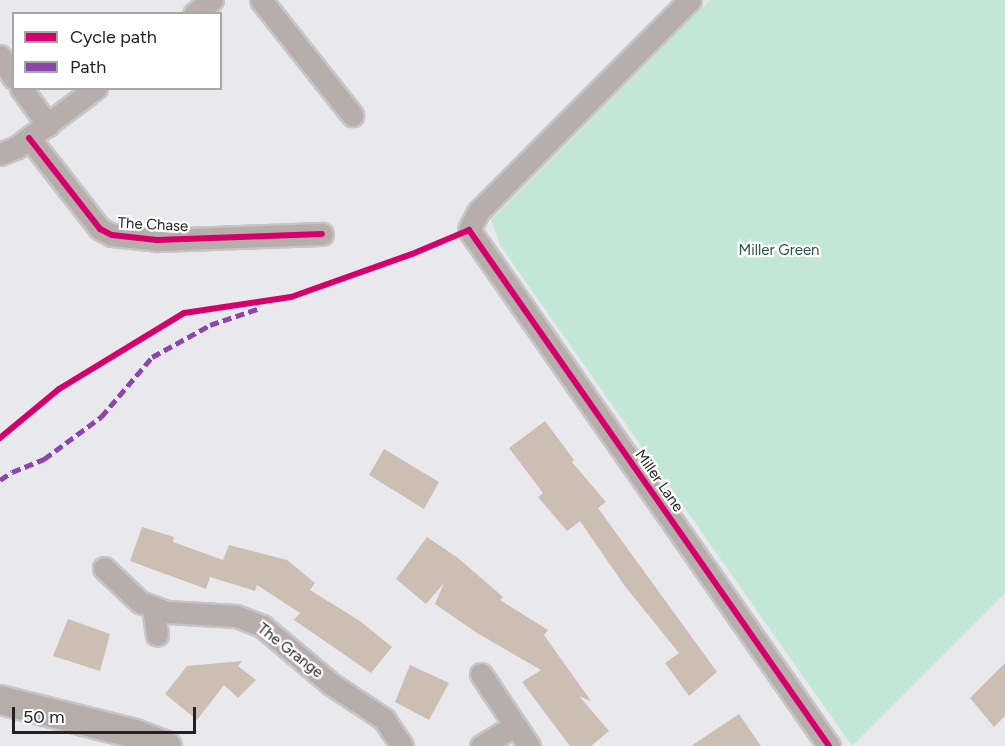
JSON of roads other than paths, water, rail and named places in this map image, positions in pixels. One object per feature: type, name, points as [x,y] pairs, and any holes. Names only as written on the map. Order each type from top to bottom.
[{"type":"street","points":[[197,12],[212,0]]},
{"type":"street","points":[[261,0],[352,115]]},
{"type":"street","name":"Miller Lane","points":[[690,0],[478,212],[469,230],[829,746]]},
{"type":"street","points":[[0,56],[12,75]]},
{"type":"street","points":[[22,90],[48,125]]},
{"type":"street","points":[[0,154],[48,125],[93,90]]},
{"type":"street","name":"The Chase","points":[[29,138],[100,229],[112,235],[157,240],[322,234]]},
{"type":"street","name":"The Grange","points":[[104,568],[140,602],[153,607],[167,612],[236,616],[262,626],[331,684],[384,719],[402,746]]},
{"type":"street","points":[[153,607],[157,635]]},
{"type":"street","points":[[481,674],[528,746]]},
{"type":"street","points":[[0,700],[133,740],[167,746]]},
{"type":"street","points":[[481,746],[514,726]]},
{"type":"park label","name":"Miller Green","points":[[779,251]]}]
